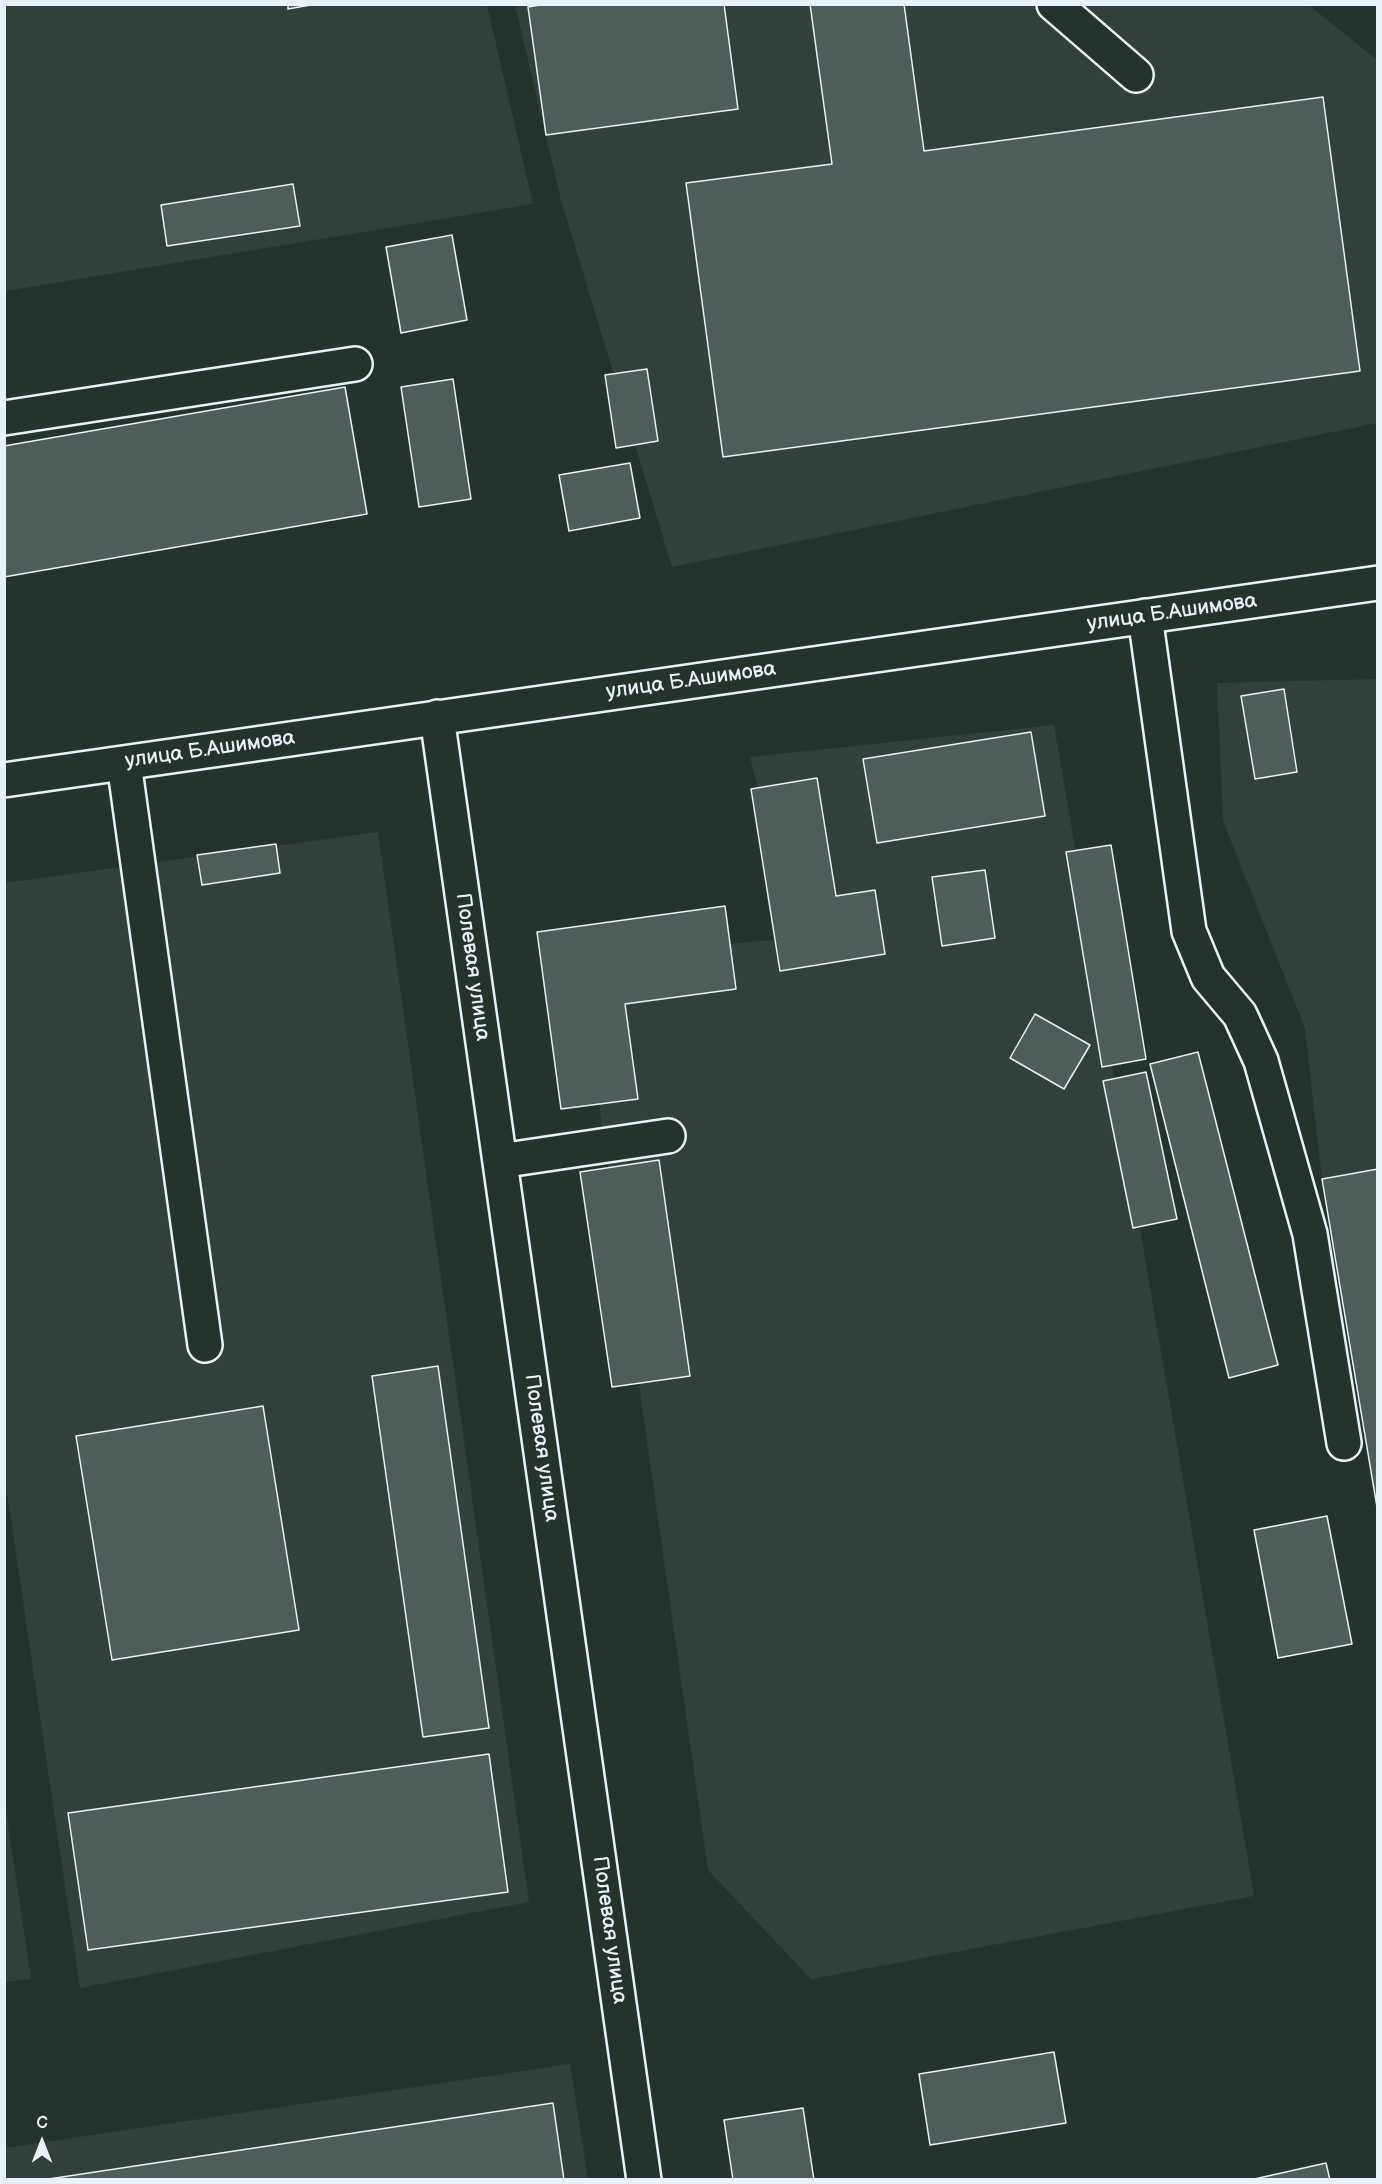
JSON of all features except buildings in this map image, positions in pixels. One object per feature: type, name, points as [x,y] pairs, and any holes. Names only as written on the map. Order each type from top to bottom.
[{"type":"street","points":[[1054,4],[1136,75]]},
{"type":"street","points":[[4,418],[355,364]]},
{"type":"street","name":"улица Б.Ашимова","points":[[4,780],[1377,584]]},
{"type":"street","points":[[1145,616],[1189,931],[1208,977],[1240,1016],[1261,1061],[1310,1234],[1344,1443]]},
{"type":"street","name":"Полевая улица","points":[[437,717],[644,2180]]},
{"type":"street","points":[[124,763],[205,1345]]},
{"type":"street","points":[[500,1161],[668,1136]]},
{"type":"shaded area","points":[[5,5],[487,5],[533,204],[5,291]]},
{"type":"shaded area","points":[[515,5],[1309,5],[1377,60],[1377,423],[672,567],[561,200]]},
{"type":"shaded area","points":[[1377,679],[1377,1513],[1322,1179],[1305,1028],[1223,821],[1217,683]]},
{"type":"shaded area","points":[[1054,725],[1254,1896],[811,1979],[708,1870],[578,957],[795,938],[750,757]]},
{"type":"shaded area","points":[[378,832],[529,1902],[80,1988],[4,1472],[4,883]]},
{"type":"shaded area","points":[[5,1804],[31,1979],[4,1982]]},
{"type":"shaded area","points":[[570,2064],[588,2179],[5,2180],[5,2148]]}]
